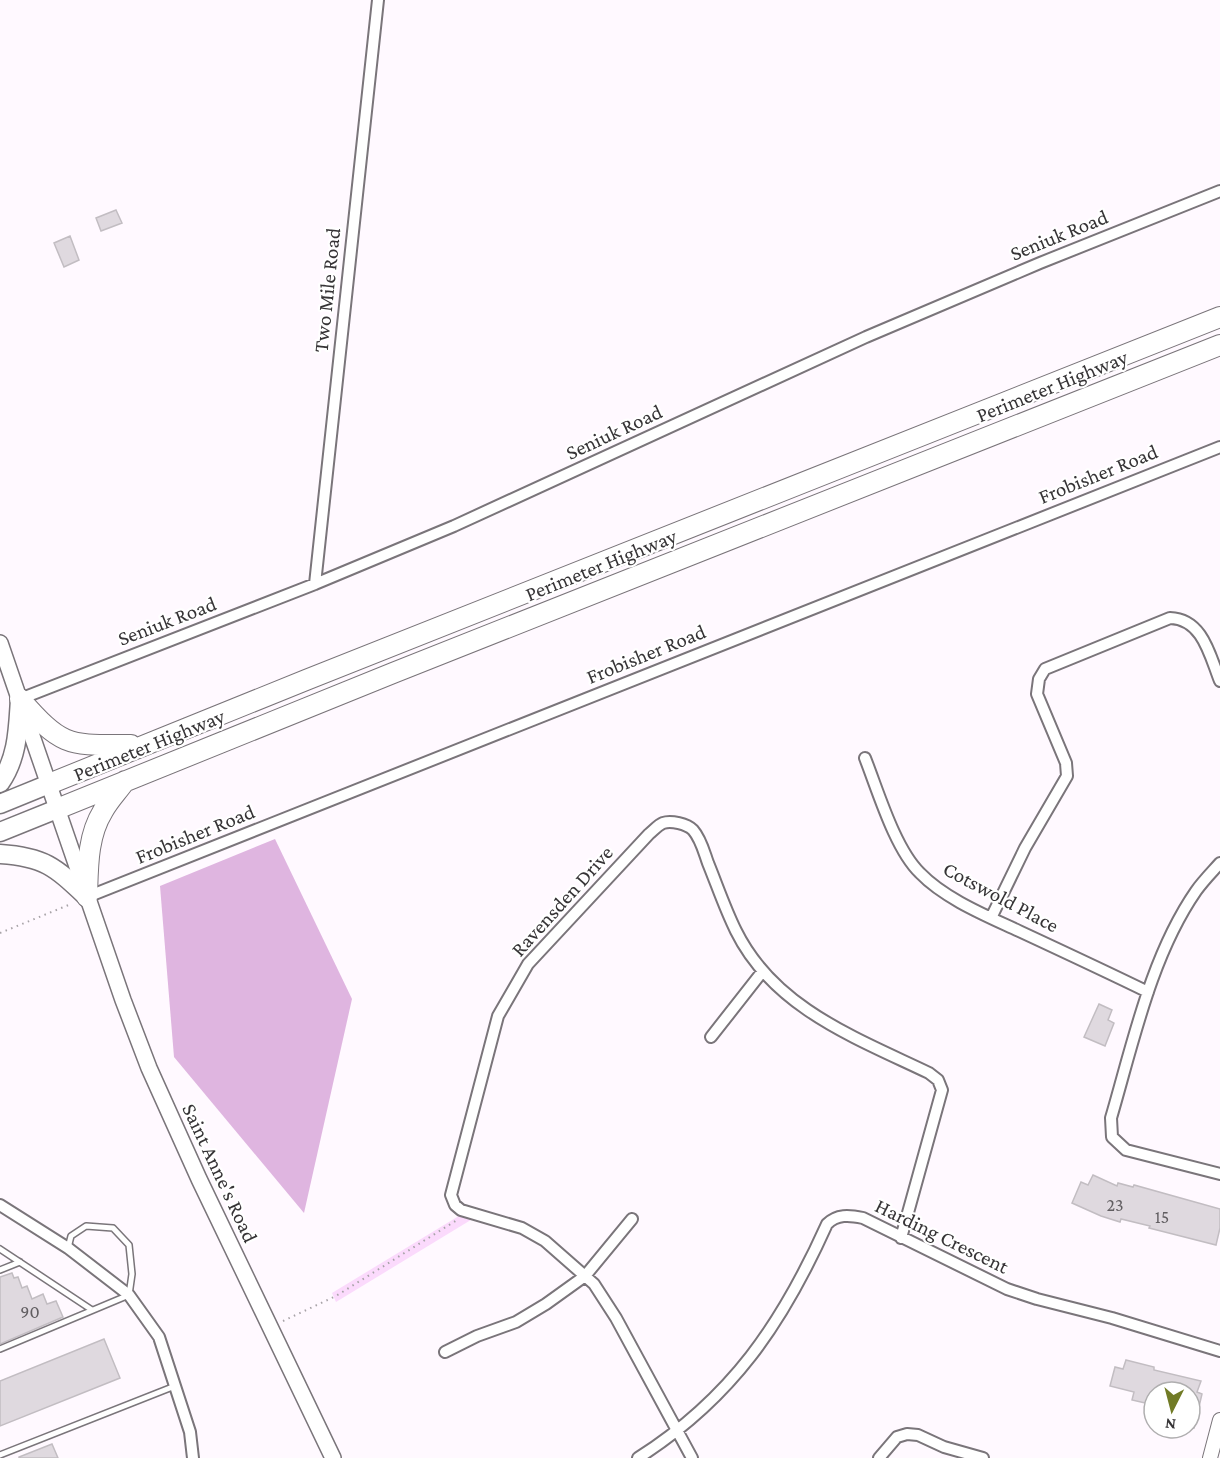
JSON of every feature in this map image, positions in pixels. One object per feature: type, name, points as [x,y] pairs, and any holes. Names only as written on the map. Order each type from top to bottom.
[{"type":"highway","name":"Perimeter Highway","points":[[0,804],[1220,317]]},
{"type":"highway","name":"Perimeter Highway","points":[[0,832],[1220,345]]},
{"type":"highway","points":[[20,699],[44,726],[73,743],[92,746],[143,746]]},
{"type":"highway","points":[[0,783],[9,769],[16,747],[20,699]]},
{"type":"highway","points":[[87,897],[88,858],[95,830],[102,811],[125,781]]},
{"type":"highway","points":[[0,854],[26,857],[46,863],[55,868],[87,897]]},
{"type":"main road","name":"Saint Anne's Road","points":[[0,643],[87,897],[151,1074],[333,1458]]},
{"type":"street","name":"Two Mile Road","points":[[315,584],[378,0]]},
{"type":"street","name":"Seniuk Road","points":[[20,699],[315,584],[454,526],[866,337],[1040,263],[1220,191]]},
{"type":"street","name":"Frobisher Road","points":[[87,897],[1220,447]]},
{"type":"street","points":[[991,918],[1025,848],[1067,776],[1066,764],[1037,694],[1039,679],[1045,669],[1170,618],[1181,618],[1192,624],[1200,634],[1220,681]]},
{"type":"street","name":"Cotswold Place","points":[[865,758],[896,834],[919,873],[935,886],[991,918],[1148,992]]},
{"type":"street","name":"Ravensden Drive","points":[[470,1212],[461,1210],[455,1205],[452,1196],[498,1016],[528,964],[649,834],[663,822],[678,823],[691,828],[700,841],[731,921],[741,941],[762,972],[800,1006],[834,1027],[929,1073],[938,1080],[942,1090],[901,1238]]},
{"type":"street","points":[[1220,863],[1196,891],[1175,929],[1148,992],[1111,1118],[1112,1137],[1126,1150],[1220,1174]]},
{"type":"street","points":[[711,1037],[762,972]]},
{"type":"street","points":[[0,1205],[68,1248],[129,1295],[159,1337],[190,1432],[193,1458]]},
{"type":"street","points":[[470,1212],[522,1228],[545,1241],[594,1284],[616,1318],[693,1458]]},
{"type":"street","name":"Harding Crescent","points":[[676,1429],[712,1400],[746,1364],[793,1294],[827,1224],[834,1218],[844,1216],[862,1218],[1007,1288],[1037,1299],[1112,1318],[1220,1351]]},
{"type":"street","points":[[445,1352],[477,1336],[516,1322],[546,1304],[585,1276],[632,1219]]},
{"type":"street","points":[[1210,1458],[1220,1420]]},
{"type":"street","points":[[638,1458],[676,1429]]},
{"type":"street","points":[[879,1458],[897,1437],[907,1434],[918,1435],[944,1447],[983,1458]]},
{"type":"lane","points":[[0,1349],[129,1295],[132,1274],[129,1245],[113,1228],[86,1226],[71,1236],[68,1248]]},
{"type":"lane","points":[[0,1249],[92,1310]]},
{"type":"lane","points":[[0,1270],[20,1262]]},
{"type":"lane","points":[[0,1455],[175,1386]]},
{"type":"path","points":[[0,933],[87,897]]},
{"type":"path","points":[[269,1327],[336,1296],[470,1212]]},
{"type":"shaded area","points":[[275,839],[352,999],[304,1213],[174,1057],[160,886]]},
{"type":"shaded area","points":[[467,1211],[479,1215],[336,1302],[332,1293]]},
{"type":"building","points":[[116,210],[122,223],[101,231],[96,218]]},
{"type":"building","points":[[70,236],[79,260],[64,267],[54,243]]},
{"type":"building","points":[[1099,1004],[1112,1010],[1108,1020],[1114,1023],[1105,1046],[1084,1037]]},
{"type":"building","points":[[1093,1175],[1117,1186],[1118,1183],[1133,1187],[1134,1185],[1220,1209],[1220,1228],[1216,1245],[1121,1219],[1120,1222],[1072,1203],[1081,1182],[1088,1185]]},
{"type":"building","points":[[12,1273],[14,1278],[18,1277],[22,1288],[27,1286],[32,1299],[43,1294],[47,1304],[56,1301],[63,1317],[0,1344],[0,1277]]},
{"type":"building","points":[[104,1339],[120,1378],[0,1426],[0,1381]]},
{"type":"building","points":[[1126,1360],[1154,1367],[1154,1370],[1197,1380],[1142,1380],[1142,1402],[1132,1400],[1134,1392],[1110,1386],[1115,1367],[1123,1369]]},
{"type":"building","points":[[52,1444],[58,1458],[19,1458],[19,1457]]}]
